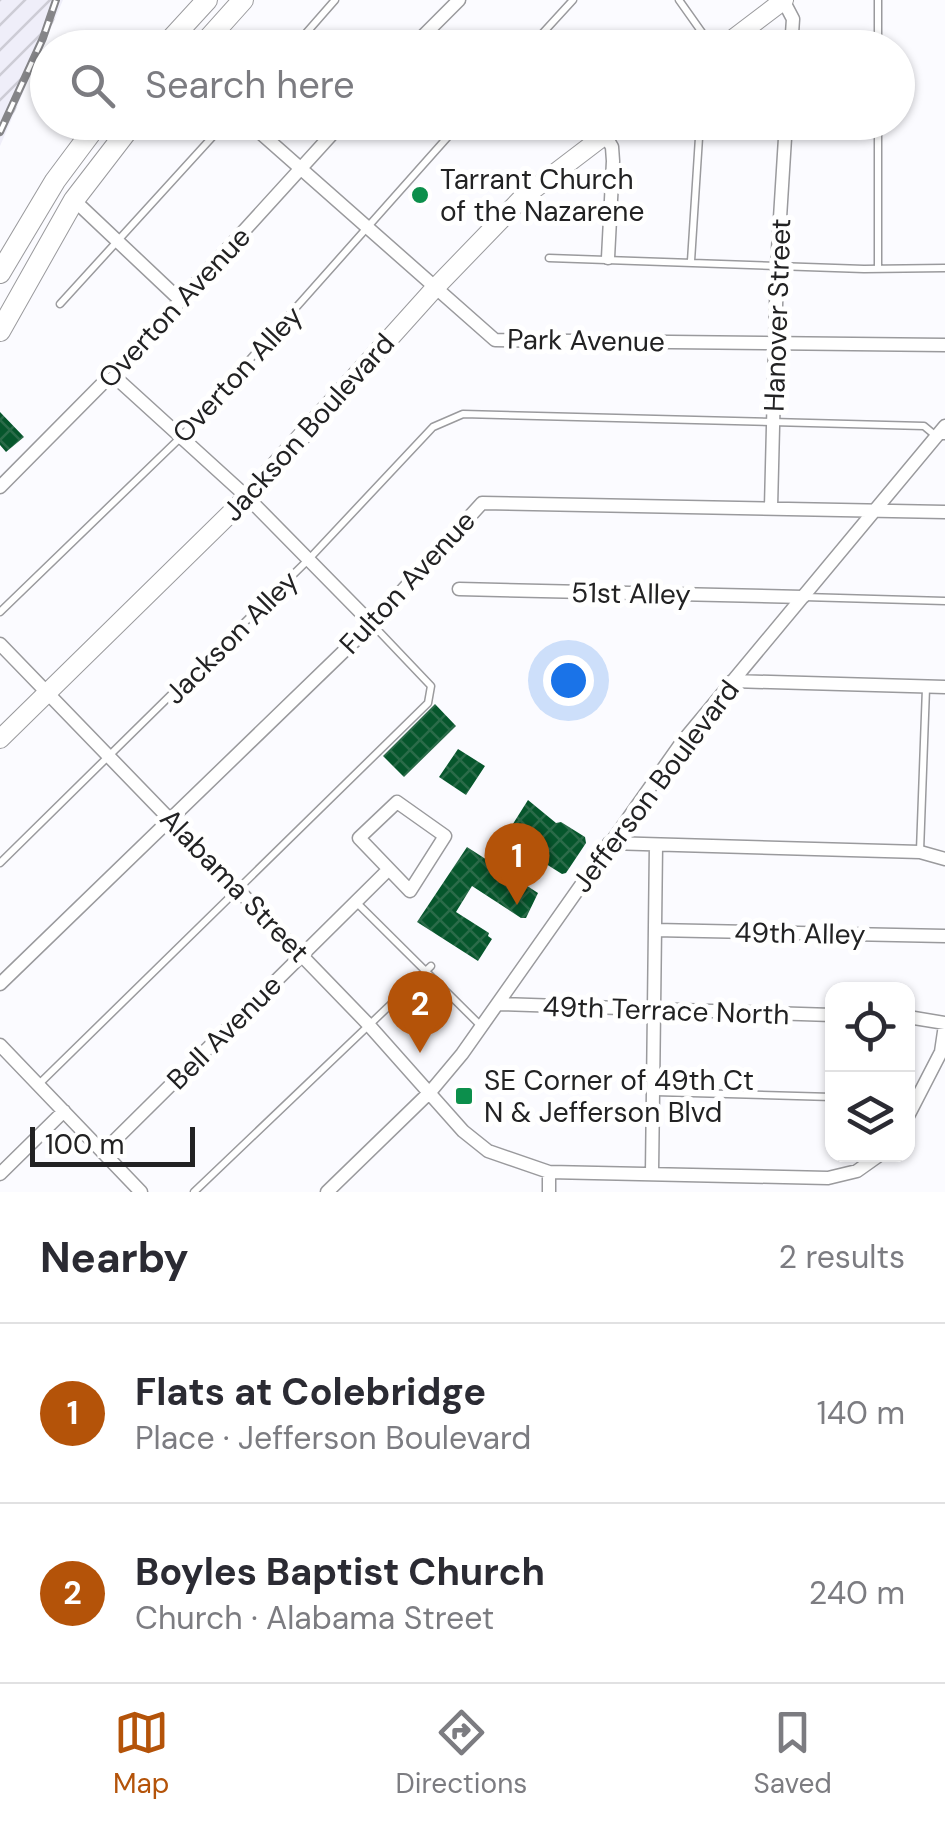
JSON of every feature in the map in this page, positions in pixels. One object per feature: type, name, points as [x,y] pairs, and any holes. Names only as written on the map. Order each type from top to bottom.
[{"type":"main road","points":[[179,30],[207,0]]},
{"type":"main road","points":[[216,30],[243,0]]},
{"type":"main road","points":[[0,273],[54,181],[85,140]]},
{"type":"main road","points":[[0,330],[74,200],[120,140]]},
{"type":"street","points":[[429,30],[459,0]]},
{"type":"street","points":[[744,30],[783,0],[793,19],[792,30]]},
{"type":"street","name":"Park Avenue","points":[[267,140],[495,340],[945,345]]},
{"type":"street","name":"Overton Avenue","points":[[0,487],[103,384],[115,378],[120,366],[326,140]]},
{"type":"street","name":"Jackson Boulevard","points":[[0,739],[247,497],[521,198],[598,140]]},
{"type":"street","points":[[608,140],[613,161],[608,258]]},
{"type":"street","name":"Hanover Street","points":[[771,507],[774,343],[785,140]]},
{"type":"street","points":[[74,200],[180,301]]},
{"type":"street","points":[[115,378],[247,497],[372,624]]},
{"type":"street","name":"Jefferson Boulevard","points":[[327,1192],[431,1092],[499,1004],[682,742],[942,432]]},
{"type":"street","name":"Fulton Avenue","points":[[0,984],[372,624],[482,502],[945,512]]},
{"type":"street","name":"51st Alley","points":[[459,589],[803,597]]},
{"type":"street","name":"Alabama Street","points":[[0,644],[302,954],[463,1131],[488,1150],[549,1172],[828,1178],[858,1171],[870,1162]]},
{"type":"street","points":[[732,681],[945,687]]},
{"type":"street","points":[[396,802],[446,836],[410,891],[388,870],[359,838],[396,802]]},
{"type":"street","points":[[609,843],[920,852],[945,859]]},
{"type":"street","points":[[652,1172],[656,844]]},
{"type":"street","name":"Bell Avenue","points":[[103,1152],[388,870]]},
{"type":"street","name":"49th Alley","points":[[655,930],[945,936]]},
{"type":"street","name":"49th Terrace North","points":[[499,1004],[825,1015]]},
{"type":"street","points":[[915,1018],[945,1024],[941,1052],[915,1098]]},
{"type":"street","points":[[0,1045],[141,1192]]},
{"type":"street","points":[[0,1174],[64,1111]]},
{"type":"street","points":[[549,1172],[549,1192]]},
{"type":"lane","points":[[309,30],[335,0]]},
{"type":"lane","points":[[545,30],[572,0]]},
{"type":"lane","points":[[679,0],[700,30]]},
{"type":"lane","points":[[878,0],[878,30]]},
{"type":"lane","points":[[60,304],[209,140]]},
{"type":"lane","name":"Overton Alley","points":[[0,612],[180,438],[446,140]]},
{"type":"lane","points":[[691,260],[699,140]]},
{"type":"lane","points":[[878,140],[878,268]]},
{"type":"lane","points":[[549,258],[945,268]]},
{"type":"lane","name":"Jackson Alley","points":[[0,864],[309,559],[433,427],[463,414],[773,423]]},
{"type":"lane","points":[[773,423],[924,426],[942,432]]},
{"type":"lane","points":[[803,597],[945,601]]},
{"type":"lane","points":[[38,1085],[428,703],[432,686],[372,624]]},
{"type":"lane","points":[[920,852],[926,687]]},
{"type":"lane","points":[[356,902],[428,968],[482,1026]]},
{"type":"lane","points":[[194,1192],[428,968]]},
{"type":"lane","points":[[655,1092],[825,1097]]},
{"type":"shaded area","points":[[0,0],[63,0],[50,30],[30,30],[30,76],[0,146]]},
{"type":"building","points":[[0,412],[24,437],[6,452],[0,445]]},
{"type":"building","points":[[435,704],[456,726],[404,777],[383,756]]},
{"type":"building","points":[[458,749],[485,766],[466,795],[439,777]]},
{"type":"building","points":[[528,800],[556,823],[561,822],[585,837],[586,843],[566,873],[504,838]]},
{"type":"building","points":[[467,847],[538,893],[526,918],[521,918],[472,886],[456,912],[492,939],[478,961],[417,922]]},
{"type":"railway","points":[[46,30],[56,0]]},
{"type":"railway","points":[[0,132],[30,66]]},
{"type":"place","name":"Tarrant Church of the Nazarene","points":[[420,195]]},
{"type":"place","name":"Flats at Colebridge","points":[[517,905]]},
{"type":"place","name":"Boyles Baptist Church","points":[[420,1053]]},
{"type":"place","name":"SE Corner of 49th Ct N & Jefferson Blvd","points":[[464,1096]]}]
